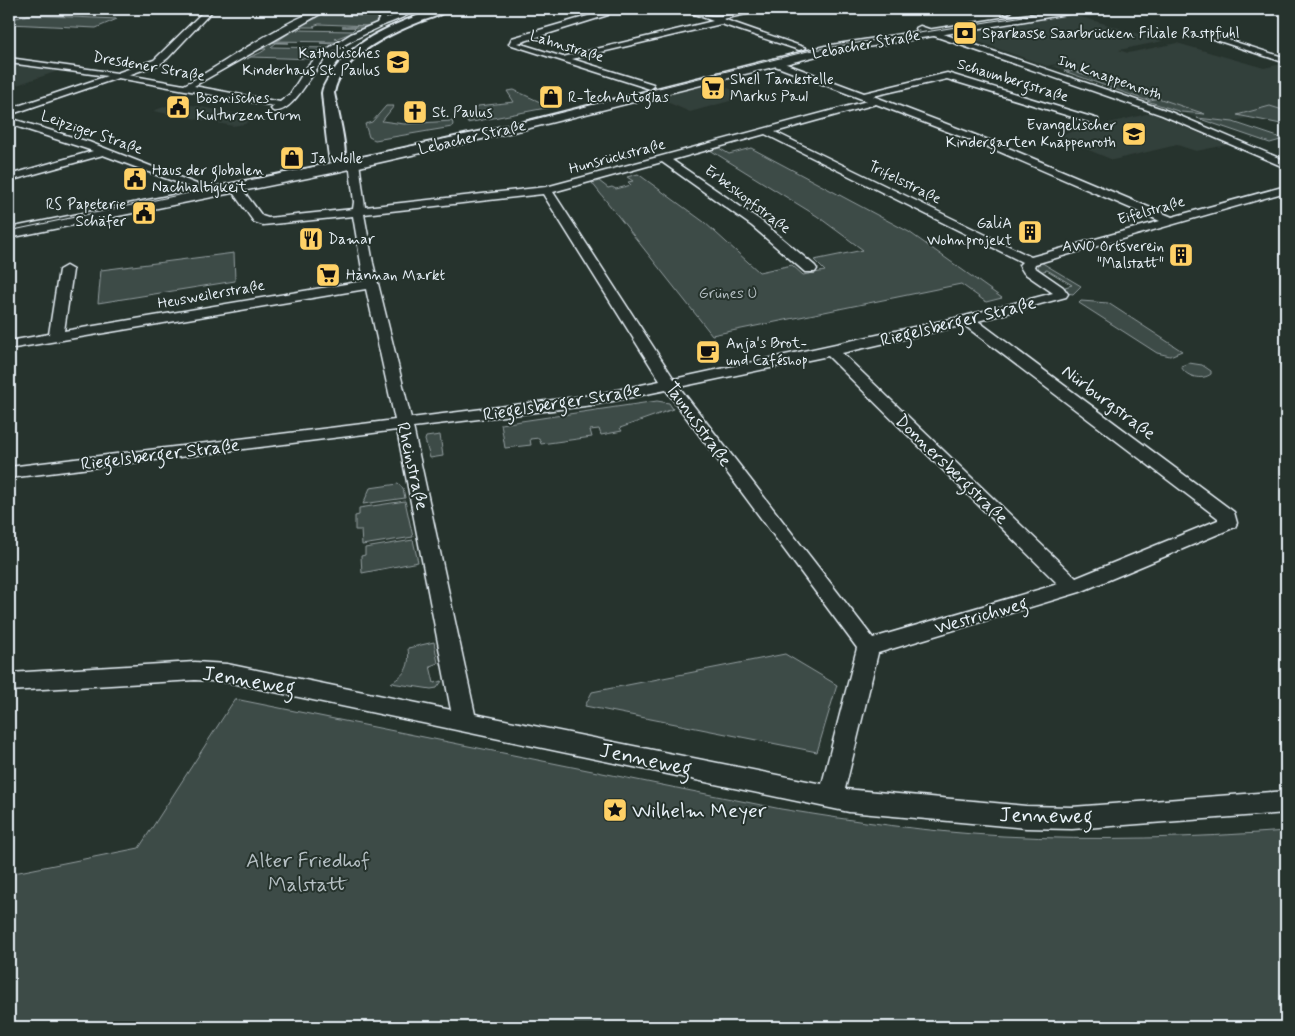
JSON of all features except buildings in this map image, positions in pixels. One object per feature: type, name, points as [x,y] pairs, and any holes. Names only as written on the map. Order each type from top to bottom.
[{"type":"main road","points":[[926,30],[1003,11],[1034,9]]},
{"type":"main road","points":[[926,30],[1079,9]]},
{"type":"main road","name":"Lebacher Straße","points":[[352,149],[554,110],[802,48],[926,30]]},
{"type":"main road","name":"Lebacher Straße","points":[[352,149],[536,122],[773,62],[926,30]]},
{"type":"main road","points":[[536,122],[527,119],[528,117],[554,110]]},
{"type":"main road","name":"Lebacher Straße","points":[[341,169],[352,149]]},
{"type":"main road","name":"Lebacher Straße","points":[[9,225],[193,185],[341,169]]},
{"type":"main road","name":"Lebacher Straße","points":[[9,234],[235,187],[341,169]]},
{"type":"main road","points":[[193,185],[213,192]]},
{"type":"street","points":[[9,112],[147,67],[165,57],[175,48],[189,27],[210,9]]},
{"type":"street","points":[[184,88],[226,68],[287,28],[326,9]]},
{"type":"street","points":[[380,24],[386,9],[408,12]]},
{"type":"street","name":"Rheinstraße","points":[[358,212],[349,203],[341,169],[328,87],[335,80],[343,65],[364,45],[388,31],[443,9]]},
{"type":"street","points":[[684,9],[802,48]]},
{"type":"street","points":[[563,60],[766,9]]},
{"type":"street","name":"Dresdener Straße","points":[[9,60],[119,76],[279,107],[294,96],[310,68],[324,54],[354,36],[408,12]]},
{"type":"street","name":"Lahnstraße","points":[[605,13],[513,41],[513,44],[650,86]]},
{"type":"street","name":"Im Knappenroth","points":[[926,30],[1152,108],[1286,165]]},
{"type":"street","points":[[1213,36],[1286,61]]},
{"type":"street","points":[[773,62],[995,146],[1171,221]]},
{"type":"street","name":"Schaumbergstraße","points":[[863,96],[946,76],[1095,121]]},
{"type":"street","name":"Rheinstraße","points":[[335,80],[352,149],[360,202],[358,212],[372,284],[404,424],[466,722]]},
{"type":"street","name":"Hunsrückstraße","points":[[358,212],[546,190],[878,101]]},
{"type":"street","name":"Leipziger Straße","points":[[9,121],[104,151],[193,185]]},
{"type":"street","name":"Trifelsstraße","points":[[766,131],[1028,263]]},
{"type":"street","points":[[9,178],[104,151]]},
{"type":"street","points":[[1264,155],[1282,151]]},
{"type":"street","name":"Erbeskopfstraße","points":[[664,159],[751,220],[810,269]]},
{"type":"street","points":[[235,187],[258,219],[267,222],[358,212]]},
{"type":"street","name":"Eifelstraße","points":[[1028,263],[1286,189]]},
{"type":"street","name":"Taunusstraße","points":[[546,190],[581,248],[670,385],[868,647]]},
{"type":"street","name":"Riegelsberger Straße","points":[[9,474],[584,401],[670,385],[967,320],[1061,294],[1028,263]]},
{"type":"street","points":[[56,337],[66,270]]},
{"type":"street","name":"Heusweilerstraße","points":[[9,345],[372,284]]},
{"type":"street","name":"Nürburgstraße","points":[[967,320],[1227,516]]},
{"type":"street","name":"Donnersbergstraße","points":[[830,351],[1073,588]]},
{"type":"street","name":"Westrichweg","points":[[868,647],[1073,588],[1228,522],[1227,516]]},
{"type":"street","points":[[831,797],[868,647]]},
{"type":"street","name":"Jenneweg","points":[[9,682],[195,671],[227,673],[831,797],[864,802],[1017,816],[1072,818],[1187,811],[1286,802]]},
{"type":"shaded area","points":[[1068,13],[1163,41],[1119,50],[1128,53],[1177,43],[1264,68],[1286,63],[1286,125],[1253,116],[1220,126],[1052,66],[1076,60],[1047,66],[956,34]]},
{"type":"shaded area","points":[[9,62],[64,69],[14,86],[9,85]]},
{"type":"shaded area","points":[[705,79],[748,96],[690,112],[648,94]]},
{"type":"shaded area","points":[[177,102],[256,117],[245,124],[233,126],[153,111]]},
{"type":"shaded area","name":"Evangelischer Kindergarten Knappenroth","points":[[1151,113],[1227,145],[1196,151],[1177,145],[1113,160],[1054,136]]},
{"type":"green space","points":[[331,9],[382,10],[344,10],[340,12],[327,12],[323,15],[376,16],[381,13],[375,24],[371,26],[319,24],[313,26],[315,27],[302,27],[297,30],[352,31],[356,27],[367,27],[335,39],[341,40],[338,42],[270,41],[279,40],[289,33],[283,32],[317,18],[311,17]]},
{"type":"green space","points":[[28,15],[117,19],[96,28],[9,24],[12,19]]},
{"type":"green space","points":[[269,42],[289,43],[276,43],[271,47],[328,48],[332,44],[320,43],[336,43],[323,52],[315,51],[309,58],[314,59],[251,57],[266,49],[260,49]]},
{"type":"green space","points":[[1064,71],[1074,71],[1155,97],[1145,100]]},
{"type":"green space","points":[[514,90],[551,107],[467,123],[478,106],[514,102],[507,91]]},
{"type":"green space","points":[[1158,98],[1205,114],[1181,112],[1147,101]]},
{"type":"green space","points":[[386,106],[394,106],[382,121],[404,124],[452,121],[453,124],[452,127],[375,140],[369,137],[365,124],[372,122]]},
{"type":"green space","points":[[1270,106],[1286,111],[1286,122],[1281,124],[1237,115]]},
{"type":"green space","points":[[1197,118],[1233,122],[1284,139],[1270,143]]},
{"type":"green space","name":"Grünes U","points":[[719,148],[729,154],[751,148],[909,232],[1002,298],[986,302],[961,284],[712,335],[592,183],[599,181],[608,188],[616,189],[631,185],[628,182],[633,181],[627,177],[638,174],[704,222],[759,272],[792,265],[803,275],[825,271],[814,260],[863,250],[817,216],[710,150]]},
{"type":"green space","points":[[234,253],[235,281],[98,303],[101,270]]},
{"type":"green space","points":[[1039,261],[1081,286],[1073,294],[1067,293],[1065,287],[1072,285],[1047,270],[1040,272],[1037,264]]},
{"type":"green space","points":[[1081,301],[1108,303],[1182,351],[1170,356],[1157,353],[1079,303]]},
{"type":"green space","points":[[1189,363],[1202,365],[1211,371],[1211,374],[1203,377],[1194,377],[1186,373],[1181,366]]},
{"type":"green space","points":[[657,401],[669,403],[673,409],[620,428],[622,431],[601,435],[599,429],[590,430],[592,437],[541,444],[539,438],[530,439],[531,445],[505,448],[501,424]]},
{"type":"green space","points":[[440,435],[443,456],[430,458],[425,440],[426,437]]},
{"type":"green space","points":[[398,484],[403,488],[405,498],[363,504],[370,488]]},
{"type":"green space","points":[[405,501],[413,537],[362,545],[361,530],[355,530],[355,516],[359,515],[359,508]]},
{"type":"green space","points":[[413,540],[418,562],[362,573],[361,556],[365,555],[365,548]]},
{"type":"green space","points":[[434,642],[438,663],[430,666],[434,683],[442,681],[437,688],[431,689],[391,683],[401,676],[408,664],[408,648]]},
{"type":"green space","points":[[785,654],[837,685],[817,752],[585,706],[592,692]]},
{"type":"green space","name":"Alter Friedhof Malstatt","points":[[235,699],[781,809],[892,826],[1038,838],[1180,837],[1286,831],[1286,1027],[9,1027],[9,874],[139,848]]},
{"type":"tram line","points":[[9,231],[518,123],[808,51],[1067,9]]},
{"type":"place","name":"Sparkasse Saarbrücken Filiale Rastpfuhl","points":[[965,33]]},
{"type":"place","name":"Katholisches Kinderhaus St. Paulus","points":[[398,62]]},
{"type":"place","name":"Shell Tankstelle Markus Paul","points":[[713,88]]},
{"type":"place","name":"R-Tech Autoglas","points":[[551,97]]},
{"type":"place","name":"Bosnisches Kulturzentrum","points":[[178,107]]},
{"type":"place","name":"St. Paulus","points":[[415,112]]},
{"type":"place","name":"Evangelischer Kindergarten Knappenroth","points":[[1134,134]]},
{"type":"place","name":"Ja Wolle","points":[[292,158]]},
{"type":"place","name":"Haus der globalen Nachhaltigkeit","points":[[135,179]]},
{"type":"place","name":"RS Papeterie Schäfer","points":[[144,213]]},
{"type":"place","name":"GaliA Wohnprojekt","points":[[1030,232]]},
{"type":"place","name":"Damar","points":[[311,239]]},
{"type":"place","name":"AWO Ortsverein \"Malstatt\"","points":[[1181,255]]},
{"type":"place","name":"Hannan Markt","points":[[328,275]]},
{"type":"place","name":"Anja's Brot- und Caféshop","points":[[708,352]]},
{"type":"place","name":"Wilhelm Meyer","points":[[615,810]]}]
